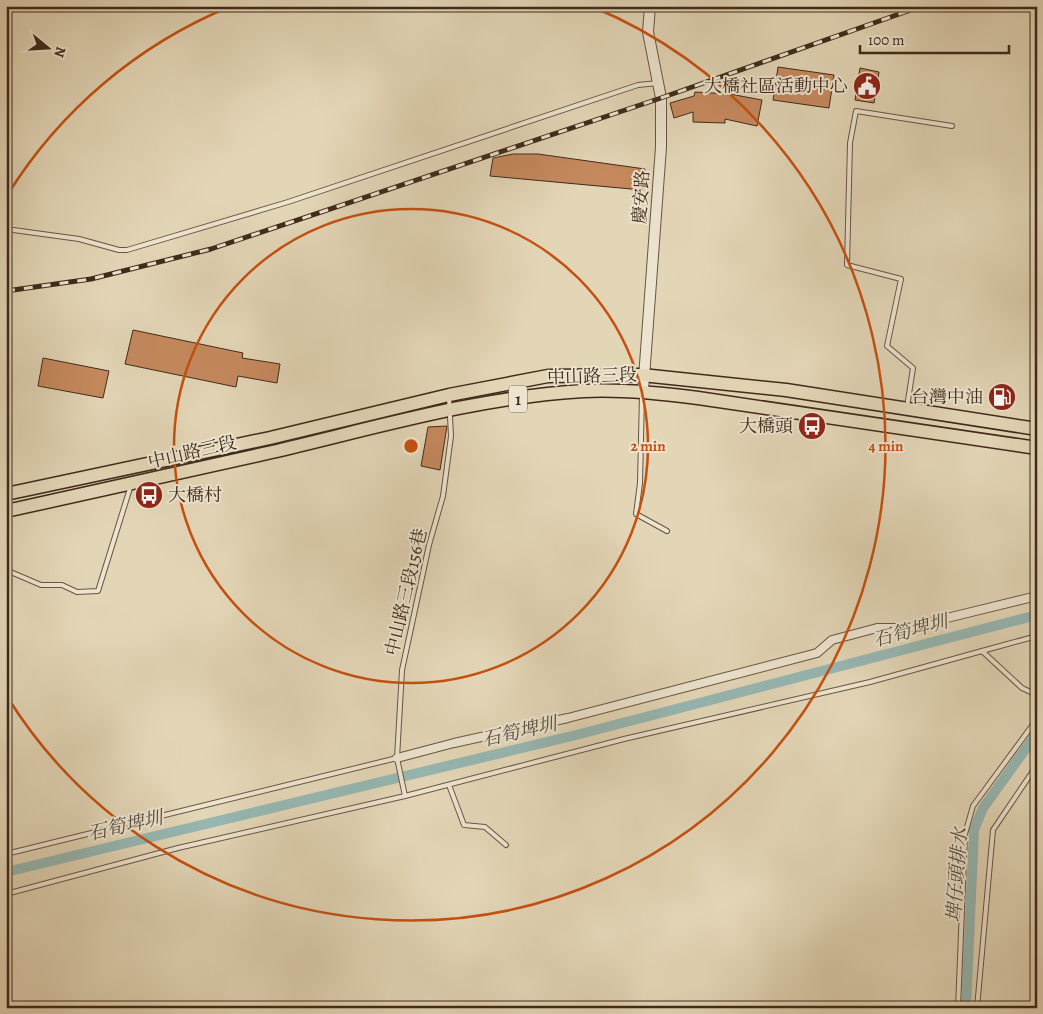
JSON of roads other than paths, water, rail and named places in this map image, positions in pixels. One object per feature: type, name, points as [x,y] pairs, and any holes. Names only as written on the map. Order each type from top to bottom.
[{"type":"main road","name":"中山路三段","points":[[6,494],[270,438],[449,395],[548,376],[642,375],[786,390],[1037,429]]},
{"type":"main road","name":"中山路三段","points":[[6,511],[451,409],[501,400],[585,391],[642,391],[785,409],[1037,448]]},
{"type":"street","name":"慶安路","points":[[642,391],[661,147],[660,83],[648,32],[650,6]]},
{"type":"street","points":[[397,758],[454,743],[568,718],[817,653],[832,640],[876,628],[906,628],[1037,596]]},
{"type":"lane","points":[[6,229],[79,239],[119,250],[127,250],[288,202],[638,85],[660,83]]},
{"type":"lane","points":[[907,409],[913,368],[887,346],[901,279],[847,265],[850,143],[856,112],[952,126]]},
{"type":"lane","points":[[642,391],[640,483],[636,514],[667,531]]},
{"type":"lane","name":"中山路三段156巷","points":[[405,796],[397,758],[402,670],[429,545],[443,496],[451,436],[449,395]]},
{"type":"lane","points":[[6,570],[41,585],[62,585],[77,592],[98,591],[132,483]]},
{"type":"lane","points":[[6,894],[178,848],[405,796],[624,739],[870,682],[1037,636]]},
{"type":"lane","points":[[982,652],[1022,688],[1037,695]]},
{"type":"lane","points":[[958,1008],[965,834],[973,806],[1037,719]]},
{"type":"lane","points":[[6,854],[397,758]]},
{"type":"lane","points":[[977,1008],[993,830],[1037,765]]},
{"type":"lane","points":[[449,785],[464,825],[485,827],[506,845]]},
{"type":"waterway","name":"石筍埤圳","points":[[6,872],[580,734],[1037,615]]},
{"type":"waterway","name":"埤仔頭排水","points":[[966,1008],[974,830],[983,808],[1037,733]]},
{"type":"railway","points":[[6,291],[91,279],[211,249],[661,98],[922,6]]},
{"type":"place","name":"大橋社區活動中心","points":[[867,86]]},
{"type":"place","name":"台灣中油","points":[[1002,397]]},
{"type":"place","name":"大橋頭","points":[[812,426]]},
{"type":"place","name":"大橋村","points":[[149,495]]}]
